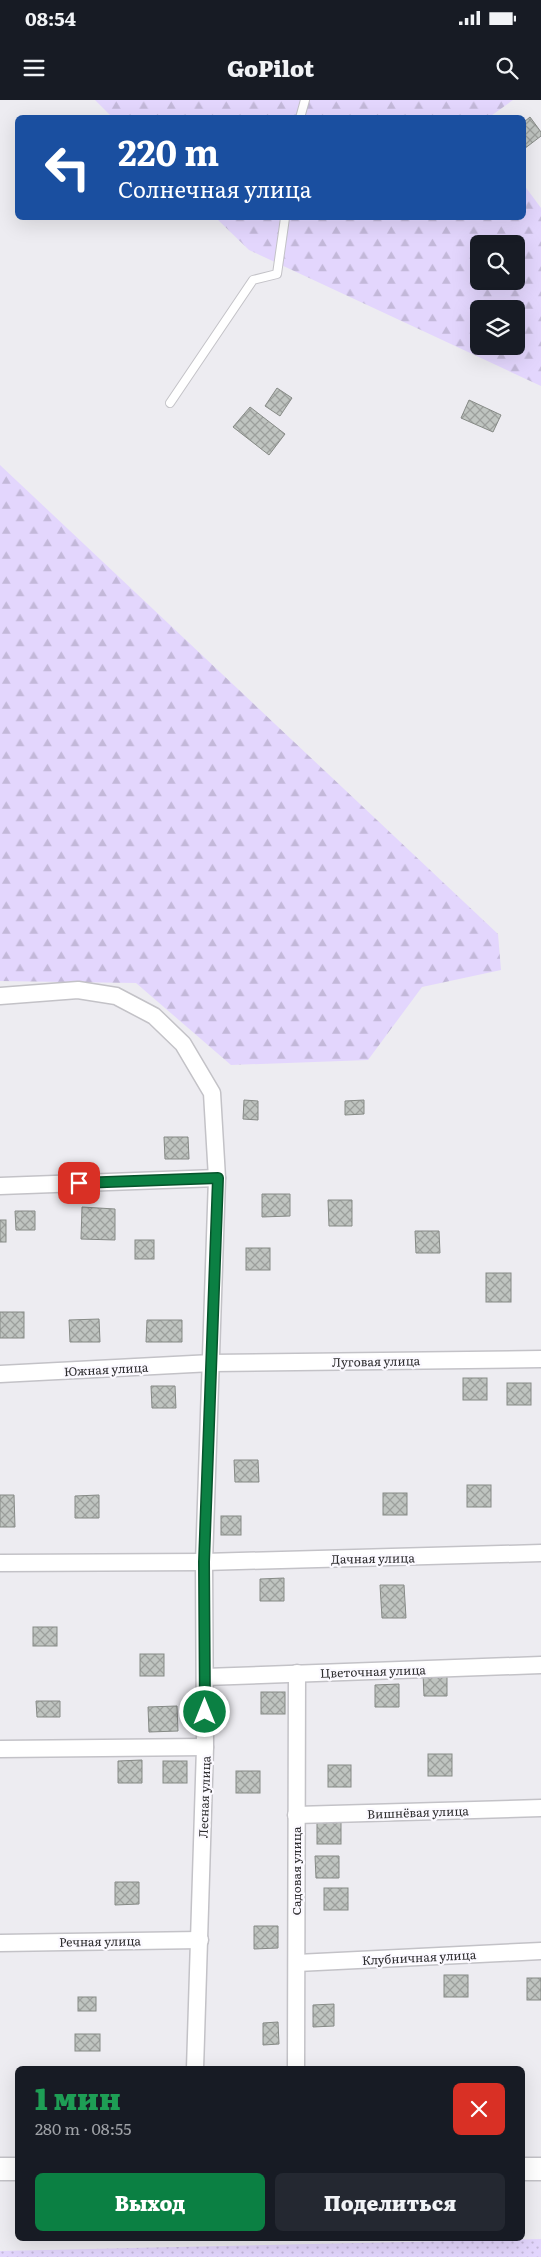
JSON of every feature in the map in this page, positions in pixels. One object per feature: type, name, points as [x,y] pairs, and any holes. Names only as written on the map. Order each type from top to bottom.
[{"type":"main road","points":[[0,2169],[15,2169]]},
{"type":"main road","points":[[525,2169],[541,2169]]},
{"type":"street","name":"Лесная улица","points":[[0,996],[78,990],[116,996],[154,1016],[183,1044],[212,1092],[218,1178],[204,1562],[205,1747],[195,2066]]},
{"type":"street","points":[[0,1186],[218,1178]]},
{"type":"street","name":"Луговая улица","points":[[212,1363],[541,1359]]},
{"type":"street","name":"Южная улица","points":[[0,1374],[212,1363]]},
{"type":"street","name":"Дачная улица","points":[[0,1563],[204,1562],[541,1553]]},
{"type":"street","name":"Цветочная улица","points":[[205,1677],[541,1665]]},
{"type":"street","name":"Садовая улица","points":[[296,2066],[297,1673]]},
{"type":"street","points":[[0,1749],[205,1747]]},
{"type":"street","name":"Вишнёвая улица","points":[[296,1815],[541,1808]]},
{"type":"street","name":"Речная улица","points":[[0,1943],[200,1940]]},
{"type":"street","name":"Клубничная улица","points":[[297,1963],[541,1951]]},
{"type":"lane","points":[[301,115],[305,100]]},
{"type":"lane","points":[[170,403],[253,280],[277,274],[285,220]]},
{"type":"green space","points":[[95,100],[513,100],[492,115],[110,115]]},
{"type":"green space","points":[[526,188],[541,208],[541,386],[474,355],[525,355],[525,300],[470,300],[470,353],[249,250],[218,220],[526,220]]},
{"type":"green space","points":[[0,465],[498,934],[501,970],[422,987],[368,1060],[231,1065],[136,983],[0,981]]},
{"type":"green space","points":[[525,2239],[541,2239],[541,2257],[0,2257],[0,2251],[525,2241]]},
{"type":"building","points":[[530,117],[541,132],[541,136],[526,147],[526,120]]},
{"type":"building","points":[[277,388],[292,398],[280,416],[265,406]]},
{"type":"building","points":[[469,400],[501,415],[493,432],[461,418]]},
{"type":"building","points":[[250,407],[285,434],[269,455],[233,427]]},
{"type":"building","points":[[244,1100],[258,1101],[258,1120],[243,1119]]},
{"type":"building","points":[[364,1100],[364,1114],[345,1115],[345,1101]]},
{"type":"building","points":[[164,1137],[188,1137],[189,1159],[165,1159]]},
{"type":"building","points":[[262,1194],[290,1194],[290,1216],[262,1217]]},
{"type":"building","points":[[328,1200],[352,1200],[352,1226],[329,1226]]},
{"type":"building","points":[[82,1207],[115,1209],[115,1240],[81,1239]]},
{"type":"building","points":[[15,1211],[35,1211],[35,1230],[16,1230]]},
{"type":"building","points":[[0,1220],[6,1220],[6,1242],[0,1242]]},
{"type":"building","points":[[415,1231],[439,1231],[440,1253],[416,1253]]},
{"type":"building","points":[[135,1240],[154,1240],[154,1259],[135,1259]]},
{"type":"building","points":[[246,1248],[270,1248],[270,1270],[246,1270]]},
{"type":"building","points":[[486,1273],[511,1273],[511,1302],[486,1302]]},
{"type":"building","points":[[0,1312],[24,1312],[24,1338],[0,1338]]},
{"type":"building","points":[[99,1319],[100,1342],[70,1342],[69,1320]]},
{"type":"building","points":[[147,1320],[182,1320],[182,1342],[146,1342]]},
{"type":"building","points":[[463,1378],[487,1378],[487,1400],[463,1400]]},
{"type":"building","points":[[507,1383],[531,1383],[531,1405],[507,1405]]},
{"type":"building","points":[[151,1386],[175,1386],[176,1408],[152,1408]]},
{"type":"building","points":[[234,1460],[258,1460],[259,1482],[235,1482]]},
{"type":"building","points":[[467,1485],[491,1485],[491,1507],[467,1507]]},
{"type":"building","points":[[383,1493],[407,1493],[407,1515],[383,1515]]},
{"type":"building","points":[[0,1495],[14,1495],[15,1527],[0,1527]]},
{"type":"building","points":[[99,1495],[99,1518],[75,1518],[75,1496]]},
{"type":"building","points":[[221,1516],[241,1516],[241,1535],[221,1535]]},
{"type":"building","points":[[284,1578],[284,1601],[260,1601],[260,1579]]},
{"type":"building","points":[[380,1585],[404,1585],[406,1618],[382,1618]]},
{"type":"building","points":[[33,1627],[57,1627],[57,1646],[33,1646]]},
{"type":"building","points":[[140,1654],[164,1654],[164,1676],[140,1676]]},
{"type":"building","points":[[423,1674],[447,1674],[447,1696],[424,1696]]},
{"type":"building","points":[[399,1684],[399,1707],[375,1707],[375,1685]]},
{"type":"building","points":[[261,1692],[285,1692],[285,1714],[261,1714]]},
{"type":"building","points":[[36,1701],[60,1701],[60,1717],[37,1717]]},
{"type":"building","points":[[177,1706],[178,1731],[149,1732],[148,1707]]},
{"type":"building","points":[[428,1754],[452,1754],[452,1776],[428,1776]]},
{"type":"building","points":[[142,1760],[142,1783],[118,1783],[118,1761]]},
{"type":"building","points":[[163,1761],[187,1761],[187,1783],[163,1783]]},
{"type":"building","points":[[328,1765],[351,1765],[351,1787],[328,1787]]},
{"type":"building","points":[[236,1771],[260,1771],[260,1793],[236,1793]]},
{"type":"building","points":[[317,1822],[341,1822],[341,1844],[317,1844]]},
{"type":"building","points":[[315,1856],[339,1856],[339,1878],[316,1878]]},
{"type":"building","points":[[115,1882],[139,1882],[139,1904],[115,1905]]},
{"type":"building","points":[[324,1888],[348,1888],[348,1910],[324,1910]]},
{"type":"building","points":[[254,1926],[278,1926],[278,1948],[254,1949]]},
{"type":"building","points":[[444,1975],[468,1975],[468,1997],[444,1997]]},
{"type":"building","points":[[527,1978],[541,1978],[541,2000],[527,2000]]},
{"type":"building","points":[[78,1997],[96,1997],[96,2011],[78,2011]]},
{"type":"building","points":[[334,2004],[334,2026],[313,2027],[313,2005]]},
{"type":"building","points":[[278,2022],[279,2044],[263,2045],[263,2023]]},
{"type":"building","points":[[75,2034],[100,2034],[100,2051],[75,2051]]},
{"type":"route","points":[[79,1183],[218,1178],[204,1562],[205,1712]]}]
